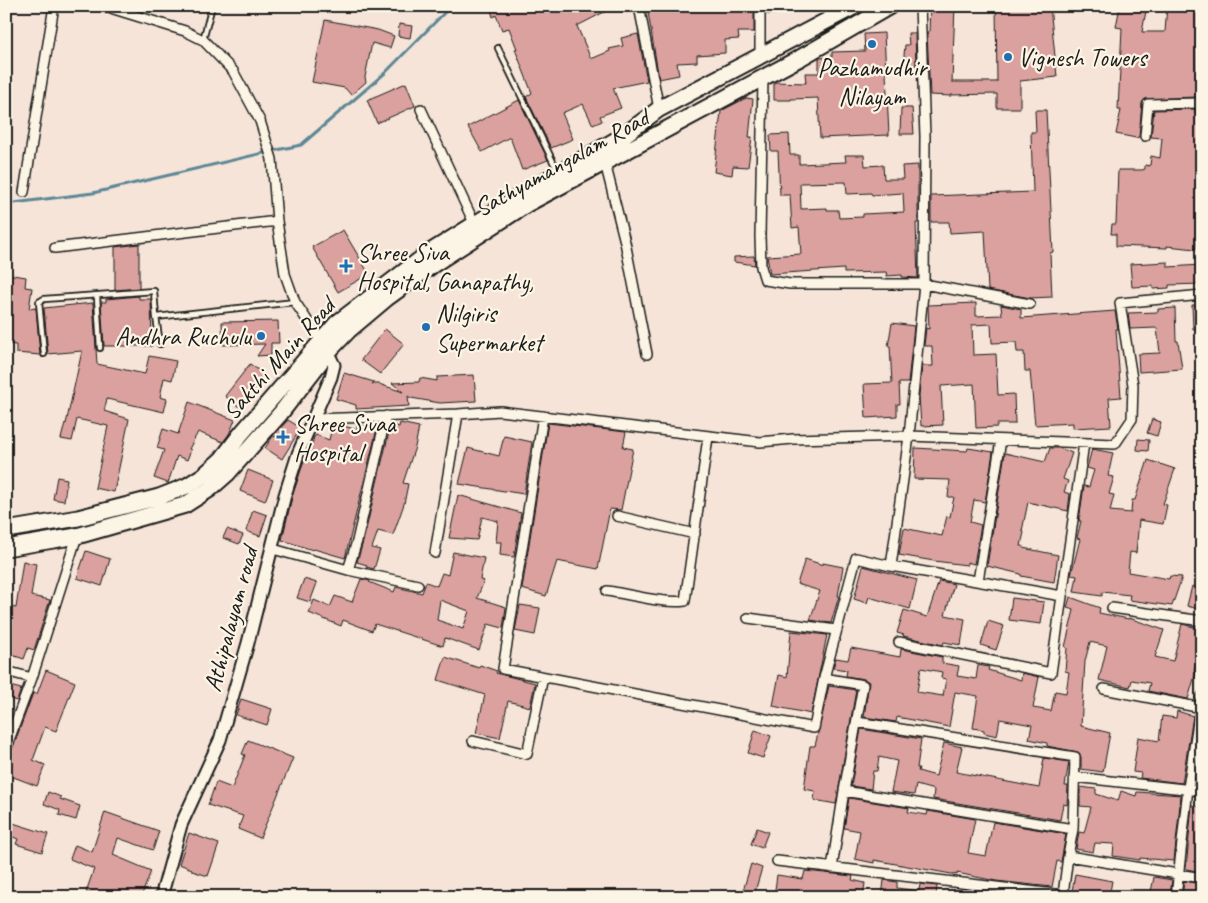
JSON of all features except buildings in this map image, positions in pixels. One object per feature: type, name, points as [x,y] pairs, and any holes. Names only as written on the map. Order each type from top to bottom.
[{"type":"highway","name":"Sakthi Main Road","points":[[6,530],[88,516],[159,497],[186,486],[204,475],[222,459],[241,434],[324,346],[337,323],[430,252],[623,136],[659,109],[855,6]]},
{"type":"highway","name":"Sathyamangalam Road","points":[[6,548],[77,536],[185,505],[210,489],[227,474],[280,414],[324,346],[434,264],[527,204],[763,78],[890,6]]},
{"type":"street","points":[[24,192],[54,6]]},
{"type":"street","points":[[104,6],[120,8],[185,31],[203,40],[233,71],[260,121],[272,159],[277,221],[285,274],[295,302],[324,346]]},
{"type":"street","points":[[639,6],[659,109]]},
{"type":"street","points":[[760,6],[760,55]]},
{"type":"street","points":[[892,566],[910,436],[924,284],[925,136],[920,6]]},
{"type":"street","points":[[763,78],[760,236],[761,267],[765,280],[790,284],[924,284],[1030,304]]},
{"type":"street","points":[[1145,136],[1148,104],[1202,103]]},
{"type":"street","points":[[421,109],[475,224]]},
{"type":"street","points":[[605,163],[625,242],[647,354]]},
{"type":"street","points":[[55,248],[277,221]]},
{"type":"street","points":[[314,419],[500,411],[760,442],[910,436],[1115,444],[1132,419],[1133,385],[1120,304],[1202,295]]},
{"type":"street","name":"Athipalayam road","points":[[161,897],[181,825],[220,740],[248,644],[285,496],[298,454],[331,377],[334,365],[324,346]]},
{"type":"street","points":[[435,552],[458,414]]},
{"type":"street","points":[[348,570],[357,541],[386,416]]},
{"type":"street","points":[[544,416],[503,669],[814,728],[824,678],[856,558],[1062,596]]},
{"type":"street","points":[[607,591],[654,599],[685,601],[708,437]]},
{"type":"street","points":[[978,582],[1001,440]]},
{"type":"street","points":[[899,642],[1051,674],[1084,443]]},
{"type":"street","points":[[617,516],[695,534]]},
{"type":"street","points":[[6,748],[32,678],[77,536]]},
{"type":"street","points":[[273,549],[348,570],[418,585]]},
{"type":"street","points":[[1112,608],[1202,621]]},
{"type":"street","points":[[748,618],[836,630]]},
{"type":"street","points":[[6,671],[32,678]]},
{"type":"street","points":[[473,741],[527,754],[543,677]]},
{"type":"street","points":[[824,678],[863,685],[832,868]]},
{"type":"street","points":[[1104,689],[1201,708]]},
{"type":"street","points":[[1176,897],[1188,788],[1202,696]]},
{"type":"street","points":[[778,861],[1063,896],[1073,829],[1074,757],[857,722]]},
{"type":"street","points":[[1074,777],[1202,791]]},
{"type":"street","points":[[844,791],[1073,829]]},
{"type":"street","points":[[1068,856],[1202,878]]},
{"type":"lane","points":[[203,40],[212,6]]},
{"type":"lane","points":[[498,48],[559,173]]},
{"type":"lane","points":[[44,354],[39,302],[44,299],[154,291],[160,344]]},
{"type":"lane","points":[[97,296],[100,348]]},
{"type":"lane","points":[[156,317],[295,302]]},
{"type":"waterway","points":[[277,150],[301,145],[385,73],[451,6]]},
{"type":"waterway","points":[[6,204],[93,193],[263,153]]},
{"type":"place","name":"Pazhamudhir Nilayam","points":[[872,44]]},
{"type":"place","name":"Vignesh Towers","points":[[1008,57]]},
{"type":"place","name":"Shree Siva Hospital, Ganapathy,","points":[[346,266]]},
{"type":"place","name":"Nilgiris Supermarket","points":[[426,327]]},
{"type":"place","name":"Andhra Ruchulu","points":[[261,336]]},
{"type":"place","name":"Shree Sivaa Hospital","points":[[283,437]]}]
